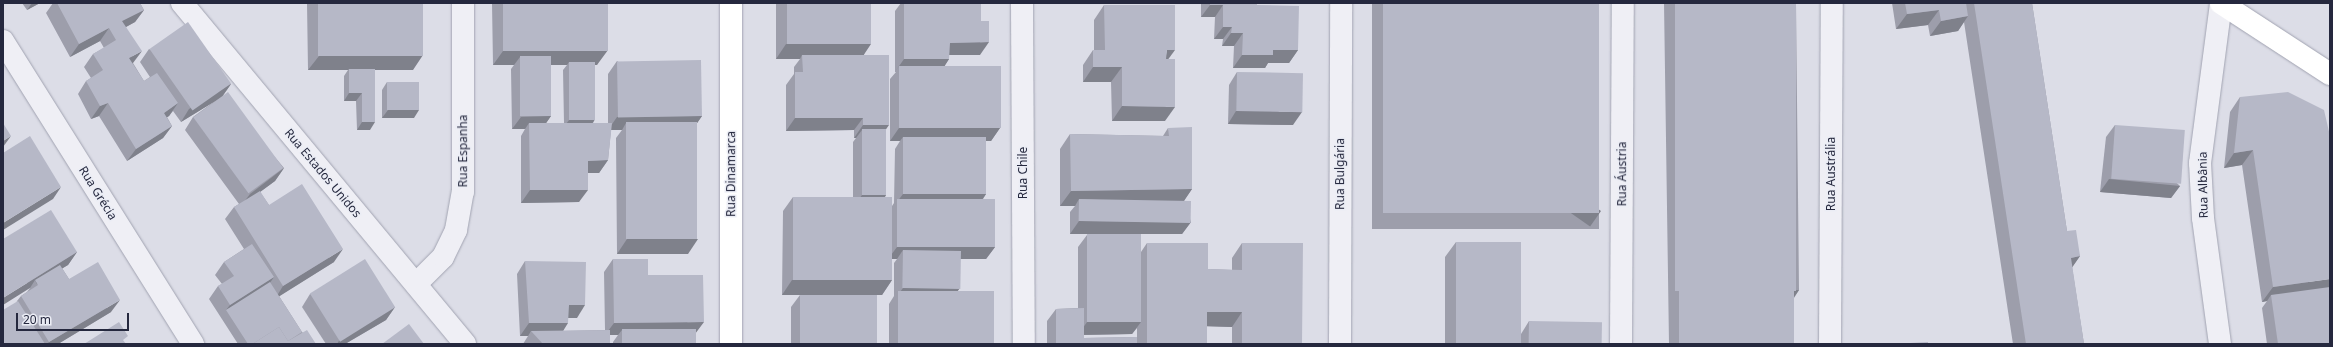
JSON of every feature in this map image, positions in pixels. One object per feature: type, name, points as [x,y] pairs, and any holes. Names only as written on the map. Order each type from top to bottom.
[{"type":"street","name":"Rua Estados Unidos","points":[[182,3],[465,344]]},
{"type":"street","name":"Rua Espanha","points":[[416,284],[443,257],[456,230],[463,192],[463,3]]},
{"type":"street","name":"Rua Dinamarca","points":[[731,3],[731,344]]},
{"type":"street","name":"Rua Chile","points":[[1022,3],[1024,344]]},
{"type":"street","name":"Rua Bulgária","points":[[1340,344],[1341,3]]},
{"type":"street","name":"Rua Áustria","points":[[1621,344],[1623,3]]},
{"type":"street","name":"Rua Austrália","points":[[1830,344],[1832,3]]},
{"type":"street","points":[[2221,3],[2330,74]]},
{"type":"street","name":"Rua Albânia","points":[[2220,344],[2202,218],[2200,163],[2221,3]]},
{"type":"street","name":"Rua Grécia","points":[[3,42],[193,344]]},
{"type":"building","points":[[57,3],[140,3],[144,10],[122,21],[142,51],[129,58],[144,81],[157,73],[178,103],[164,113],[172,126],[136,149],[108,103],[100,106],[86,81],[103,70],[93,54],[116,40],[109,28],[79,44]]},
{"type":"building","points":[[318,3],[423,3],[423,56],[318,56]]},
{"type":"building","points":[[503,3],[608,3],[608,51],[503,51]]},
{"type":"building","points":[[787,3],[871,3],[871,44],[787,44]]},
{"type":"building","points":[[904,3],[981,3],[981,21],[989,21],[989,42],[950,43],[949,59],[904,59]]},
{"type":"building","points":[[1210,3],[1257,3],[1257,5],[1299,6],[1298,50],[1273,50],[1273,55],[1242,55],[1243,33],[1231,33],[1232,27],[1223,27],[1223,5],[1210,5]]},
{"type":"building","points":[[1383,3],[1599,3],[1599,213],[1383,213]]},
{"type":"building","points":[[1675,3],[1796,3],[1796,291],[1675,291]]},
{"type":"building","points":[[1905,3],[1966,3],[1968,16],[1941,21],[1939,10],[1907,14]]},
{"type":"building","points":[[1974,3],[2032,3],[2067,231],[2076,230],[2080,256],[2071,258],[2084,344],[2026,344]]},
{"type":"building","points":[[1104,5],[1175,5],[1175,50],[1167,50],[1166,59],[1175,59],[1175,107],[1122,106],[1122,67],[1093,67],[1093,50],[1105,50]]},
{"type":"building","points":[[188,22],[231,83],[193,110],[149,49]]},
{"type":"building","points":[[802,55],[889,55],[889,125],[863,125],[863,118],[795,118],[795,72],[803,72]]},
{"type":"building","points":[[520,56],[551,56],[551,116],[520,116]]},
{"type":"building","points":[[701,60],[702,116],[618,117],[617,61]]},
{"type":"building","points":[[569,62],[595,62],[595,120],[569,120]]},
{"type":"building","points":[[899,66],[1001,66],[1001,128],[899,128]]},
{"type":"building","points":[[349,69],[375,69],[375,122],[362,122],[362,93],[349,93]]},
{"type":"building","points":[[1237,72],[1303,73],[1302,112],[1236,111]]},
{"type":"building","points":[[387,82],[419,82],[419,110],[387,110]]},
{"type":"building","points":[[228,92],[283,168],[248,193],[193,117]]},
{"type":"building","points":[[2288,92],[2324,110],[2330,136],[2330,279],[2273,287],[2253,150],[2234,153],[2240,97]]},
{"type":"building","points":[[626,122],[697,122],[697,239],[626,239]]},
{"type":"building","points":[[3,123],[11,136],[3,141]]},
{"type":"building","points":[[529,123],[612,123],[608,160],[588,161],[588,190],[530,190]]},
{"type":"building","points":[[2115,125],[2185,130],[2181,184],[2111,179]]},
{"type":"building","points":[[1192,127],[1192,189],[1071,191],[1070,134],[1169,136],[1168,128]]},
{"type":"building","points":[[862,129],[886,129],[886,195],[862,195]]},
{"type":"building","points":[[30,136],[61,187],[3,223],[3,153]]},
{"type":"building","points":[[903,137],[986,137],[986,194],[903,194]]},
{"type":"building","points":[[302,184],[343,249],[283,286],[234,207],[260,191],[269,205]]},
{"type":"building","points":[[793,197],[892,197],[892,280],[793,280]]},
{"type":"building","points":[[897,199],[995,199],[995,247],[897,247]]},
{"type":"building","points":[[1079,199],[1191,201],[1191,223],[1079,221]]},
{"type":"building","points":[[51,210],[77,252],[3,298],[3,239]]},
{"type":"building","points":[[1087,234],[1141,234],[1141,322],[1087,322]]},
{"type":"building","points":[[1456,242],[1521,242],[1521,344],[1456,344]]},
{"type":"building","points":[[1147,243],[1208,243],[1208,269],[1242,270],[1242,243],[1303,243],[1302,344],[1242,344],[1242,312],[1207,312],[1207,344],[1147,344]]},
{"type":"building","points":[[252,244],[274,277],[230,305],[218,286],[234,276],[224,262]]},
{"type":"building","points":[[903,250],[961,251],[960,289],[902,288]]},
{"type":"building","points":[[365,259],[395,307],[340,342],[310,293]]},
{"type":"building","points":[[613,259],[648,259],[648,275],[703,275],[704,322],[614,323]]},
{"type":"building","points":[[525,261],[586,262],[585,305],[569,305],[568,323],[529,323]]},
{"type":"building","points":[[98,262],[120,300],[49,342],[21,296],[38,285],[35,280],[60,265],[69,279]]},
{"type":"building","points":[[270,282],[302,332],[288,341],[279,327],[253,344],[248,344],[226,310]]},
{"type":"building","points":[[2330,287],[2330,344],[2278,344],[2271,295]]},
{"type":"building","points":[[898,291],[994,291],[994,344],[898,344]]},
{"type":"building","points":[[1679,291],[1794,291],[1794,344],[1679,344]]},
{"type":"building","points":[[800,295],[877,295],[877,343],[800,343]]},
{"type":"building","points":[[18,301],[45,344],[3,344],[3,310]]},
{"type":"building","points":[[1084,308],[1084,338],[1137,337],[1137,344],[1056,344],[1056,309]]},
{"type":"building","points":[[1529,321],[1602,322],[1602,344],[1529,344]]},
{"type":"building","points":[[119,322],[128,336],[123,340],[126,344],[84,344]]},
{"type":"building","points":[[409,324],[424,344],[382,344]]},
{"type":"building","points":[[279,327],[288,341],[307,330],[316,344],[254,343]]},
{"type":"building","points":[[622,329],[696,329],[696,344],[622,344]]},
{"type":"building","points":[[610,330],[610,344],[543,344],[531,331]]},
{"type":"building","points":[[1928,342],[1928,344],[1910,344],[1910,343]]}]
